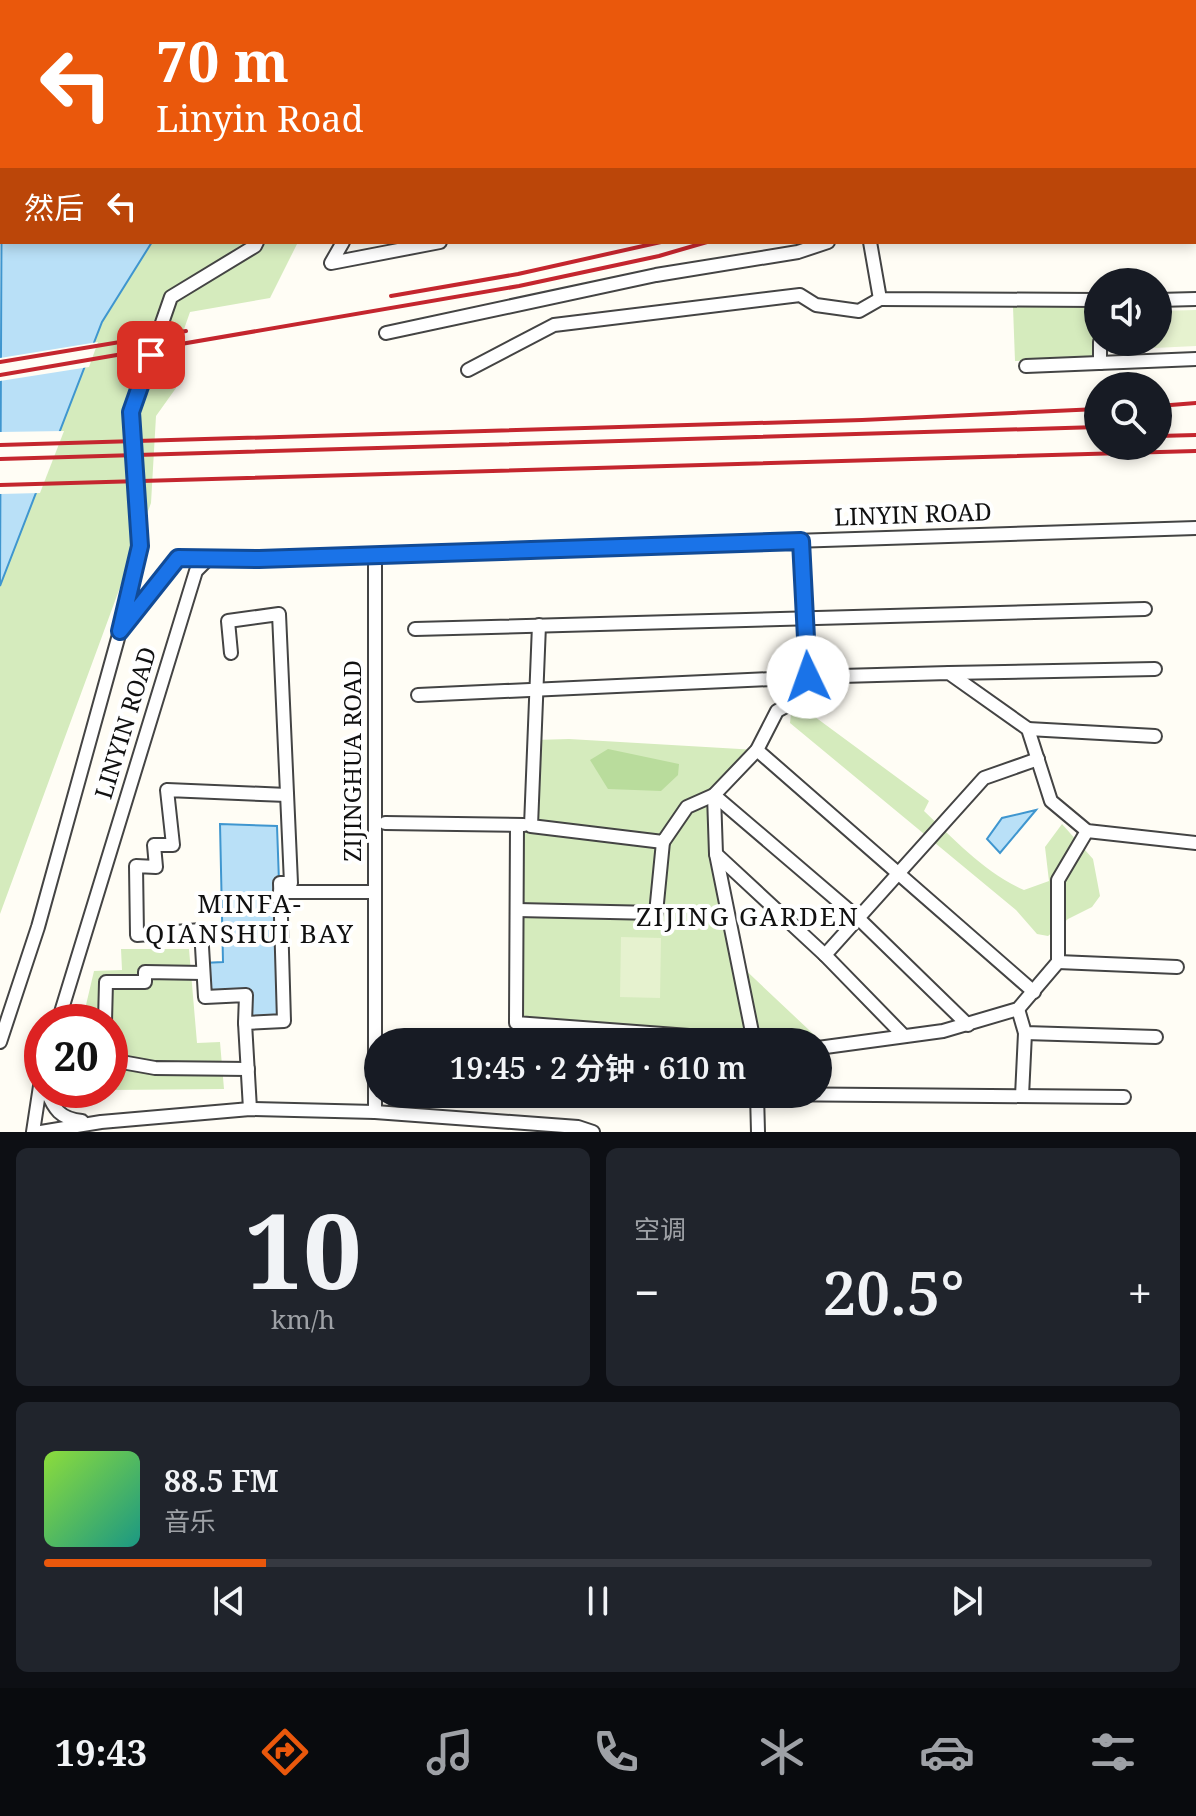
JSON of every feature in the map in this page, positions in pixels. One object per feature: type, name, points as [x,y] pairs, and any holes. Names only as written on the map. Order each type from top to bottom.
[{"type":"street","points":[[0,1042],[38,927],[120,631],[140,546],[131,412],[171,297],[256,244]]},
{"type":"street","points":[[342,244],[331,263],[420,244]]},
{"type":"street","points":[[386,333],[656,275],[798,252],[822,244]]},
{"type":"street","points":[[870,244],[880,299]]},
{"type":"street","points":[[468,370],[554,325],[800,295],[816,305],[859,311],[880,299],[1084,300]]},
{"type":"street","points":[[1172,300],[1196,299]]},
{"type":"street","points":[[1100,356],[1100,363]]},
{"type":"street","points":[[1026,366],[1196,359]]},
{"type":"street","name":"LINYIN ROAD","points":[[64,1004],[196,571],[207,560],[1196,528]]},
{"type":"street","points":[[801,541],[809,693]]},
{"type":"street","name":"ZIJINGHUA ROAD","points":[[375,555],[375,1112]]},
{"type":"street","points":[[120,631],[178,558],[207,560]]},
{"type":"street","points":[[415,629],[1145,609]]},
{"type":"street","points":[[231,653],[228,621],[279,614],[291,883],[280,883],[284,1021],[245,1023]]},
{"type":"street","points":[[531,826],[539,625]]},
{"type":"street","points":[[418,695],[808,677],[1155,669]]},
{"type":"street","points":[[949,673],[1028,729],[1155,736]]},
{"type":"street","points":[[517,910],[656,913],[663,842],[687,807],[714,795],[757,750],[777,711],[841,676]]},
{"type":"street","points":[[1028,729],[1051,801],[1087,831],[1196,843]]},
{"type":"street","points":[[757,750],[1034,992]]},
{"type":"street","points":[[825,955],[984,778],[1038,759]]},
{"type":"street","points":[[250,1109],[246,995],[205,997],[201,930],[137,935],[136,866],[156,867],[154,845],[173,845],[167,790],[287,795]]},
{"type":"street","points":[[714,795],[716,854],[751,1028]]},
{"type":"street","points":[[714,795],[858,918],[968,1025]]},
{"type":"street","points":[[385,823],[517,825],[663,842]]},
{"type":"street","points":[[517,825],[516,1023],[583,1028]]},
{"type":"street","points":[[832,1046],[968,1025],[1018,1009],[1058,962],[1058,880],[1087,831]]},
{"type":"street","points":[[716,854],[825,955],[904,1036]]},
{"type":"street","points":[[280,892],[374,892]]},
{"type":"street","points":[[1058,962],[1177,967]]},
{"type":"street","points":[[105,1004],[106,982],[145,982],[145,972],[203,973]]},
{"type":"street","points":[[1018,1009],[1025,1033],[1022,1096]]},
{"type":"street","points":[[1025,1033],[1156,1037]]},
{"type":"street","points":[[128,1063],[155,1068],[248,1069]]},
{"type":"street","points":[[832,1095],[1124,1097]]},
{"type":"street","points":[[33,1132],[37,1108]]},
{"type":"street","points":[[54,1108],[70,1120],[101,1122]]},
{"type":"street","points":[[757,1108],[758,1132]]},
{"type":"street","points":[[41,1132],[101,1122],[250,1109],[375,1112],[578,1127],[593,1132]]},
{"type":"green space","points":[[151,244],[297,244],[270,298],[190,312],[183,332],[176,388],[156,416],[151,503],[0,914],[0,586],[102,322]]},
{"type":"green space","points":[[1084,304],[1084,356],[1097,356],[1097,359],[1015,361],[1013,307]]},
{"type":"green space","points":[[1196,310],[1196,346],[1172,347],[1172,311]]},
{"type":"green space","points":[[791,713],[811,714],[929,801],[924,811],[959,844],[996,875],[1024,890],[1049,881],[1045,847],[1062,824],[1093,859],[1100,896],[1092,907],[1068,919],[1048,936],[1037,934],[1016,910],[790,723]]},
{"type":"green space","points":[[569,739],[757,750],[714,795],[716,854],[738,963],[807,1028],[573,1028],[516,1023],[517,825],[530,826],[534,740]]},
{"type":"green space","points":[[608,749],[679,764],[678,775],[661,791],[608,789],[590,760]]},
{"type":"green space","points":[[621,937],[661,938],[660,998],[620,997]]},
{"type":"green space","points":[[121,949],[189,949],[197,1043],[220,1042],[224,1089],[128,1090],[128,1004],[86,1004],[94,971],[122,970]]},
{"type":"water","points":[[1,244],[151,244],[102,322],[0,586]]},
{"type":"water","points":[[1036,810],[1000,853],[987,839],[1002,818]]},
{"type":"water","points":[[220,824],[277,826],[284,1021],[245,1023],[246,996],[205,997],[203,963],[223,962]]},
{"type":"pier","points":[[98,342],[89,367],[0,381],[0,358]]},
{"type":"pier","points":[[64,431],[40,493],[0,494],[0,432]]},
{"type":"railway","points":[[391,296],[518,274],[652,244]]},
{"type":"railway","points":[[0,375],[519,286],[700,244]]},
{"type":"railway","points":[[0,362],[186,331]]},
{"type":"railway","points":[[1172,405],[1196,403]]},
{"type":"railway","points":[[0,445],[862,420],[1084,410]]},
{"type":"railway","points":[[0,459],[1084,427]]},
{"type":"railway","points":[[1172,436],[1196,435]]},
{"type":"railway","points":[[0,485],[1196,451]]},
{"type":"district","name":"ZIJING GARDEN","points":[[748,917]]},
{"type":"district","name":"MINFA- QIANSHUI BAY","points":[[250,919]]},
{"type":"route","points":[[151,355],[131,412],[140,546],[120,631],[178,558],[259,559],[801,541],[808,677]]}]
